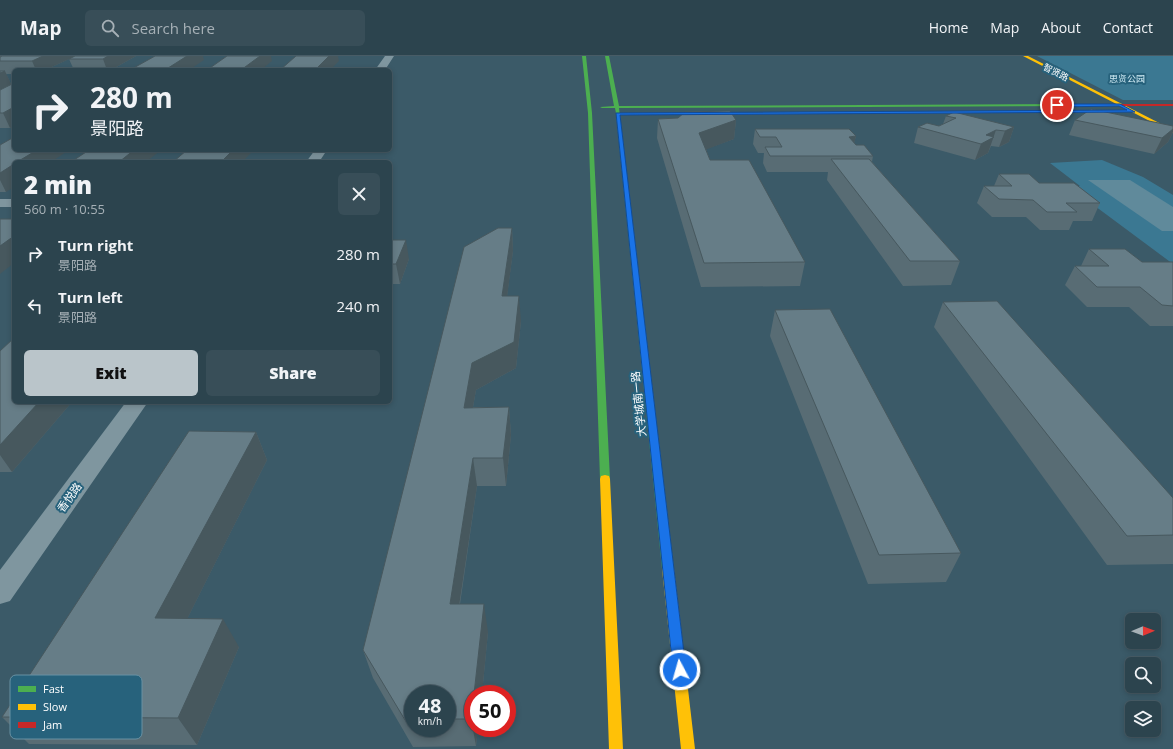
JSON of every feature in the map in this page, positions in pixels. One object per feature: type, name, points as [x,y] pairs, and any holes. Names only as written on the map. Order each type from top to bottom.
[{"type":"main road","points":[[584,56],[590,110],[616,749]]},
{"type":"main road","name":"大学城南一路","points":[[607,56],[617,110],[688,749]]},
{"type":"main road","name":"智贤路","points":[[1025,56],[1173,132]]},
{"type":"main road","points":[[617,110],[1173,105]]},
{"type":"main road","points":[[590,110],[1173,112]]},
{"type":"street","points":[[381,68],[390,56]]},
{"type":"street","points":[[0,203],[12,203]]},
{"type":"street","name":"香悦路","points":[[0,592],[136,404]]},
{"type":"green space","name":"思贤公园","points":[[1037,56],[1173,56],[1173,100],[1123,100]]},
{"type":"green space","points":[[1102,160],[1143,177],[1173,195],[1173,264],[1068,186],[1080,186],[1050,163]]},
{"type":"shaded area","points":[[1088,180],[1130,180],[1173,207],[1173,231],[1162,231]]},
{"type":"building","points":[[43,56],[32,61],[0,61],[0,57]]},
{"type":"building","points":[[75,56],[108,56],[103,59],[69,59]]},
{"type":"building","points":[[155,56],[187,56],[168,68],[134,68]]},
{"type":"building","points":[[227,56],[260,56],[244,68],[210,68]]},
{"type":"building","points":[[296,56],[329,56],[317,68],[282,68]]},
{"type":"building","points":[[12,84],[12,108],[3,113],[0,113],[0,90]]},
{"type":"building","points":[[1091,109],[1173,126],[1173,129],[1162,138],[1075,120]]},
{"type":"building","points":[[730,111],[736,120],[699,133],[710,160],[749,160],[805,262],[704,263],[658,119],[678,118],[685,112]]},
{"type":"building","points":[[954,112],[1014,127],[1005,131],[996,130],[986,135],[994,137],[981,144],[918,127],[927,123],[939,126],[956,118],[946,116]]},
{"type":"building","points":[[755,129],[849,129],[856,136],[849,137],[856,145],[864,145],[873,156],[770,156],[765,147],[782,147],[776,137],[760,137]]},
{"type":"building","points":[[12,138],[12,152],[34,152],[20,160],[12,160],[12,165],[0,173],[0,145]]},
{"type":"building","points":[[86,152],[132,152],[122,160],[74,160]]},
{"type":"building","points":[[185,152],[231,152],[223,160],[175,160]]},
{"type":"building","points":[[831,159],[869,159],[960,261],[910,261]]},
{"type":"building","points":[[999,174],[1029,174],[1039,183],[1074,183],[1100,203],[1066,203],[1077,212],[1047,212],[1033,200],[999,199],[984,186],[1012,186]]},
{"type":"building","points":[[0,219],[12,219],[12,237],[0,246]]},
{"type":"building","points":[[498,228],[512,228],[502,296],[519,296],[514,342],[472,363],[464,408],[509,407],[503,458],[473,458],[450,604],[484,604],[475,685],[464,685],[464,719],[456,719],[456,685],[404,685],[404,718],[363,650],[464,247]]},
{"type":"building","points":[[392,240],[406,240],[396,264],[392,264]]},
{"type":"building","points":[[1089,249],[1125,249],[1142,262],[1173,262],[1173,306],[1162,305],[1140,287],[1097,287],[1075,266],[1109,266]]},
{"type":"building","points":[[997,301],[1173,498],[1173,535],[1127,536],[943,302]]},
{"type":"building","points":[[830,309],[961,553],[879,555],[775,310]]},
{"type":"building","points":[[12,340],[12,404],[37,404],[0,445],[0,351]]},
{"type":"building","points":[[189,431],[256,432],[155,618],[223,619],[178,718],[142,718],[142,675],[29,675]]},
{"type":"building","points":[[10,705],[10,717],[2,717]]},
{"type":"traffic: fast","points":[[584,56],[590,113],[605,479]]},
{"type":"traffic: fast","points":[[607,56],[618,113],[668,569]]},
{"type":"traffic: fast","points":[[602,107],[1093,105]]},
{"type":"traffic: slow","points":[[1025,56],[1173,132]]},
{"type":"traffic: slow","points":[[605,479],[616,749]]},
{"type":"traffic: slow","points":[[668,569],[688,749]]},
{"type":"traffic: jam","points":[[1093,105],[1173,105]]},
{"type":"route","points":[[680,670],[618,113],[1133,112],[1120,105],[1057,105]]}]
